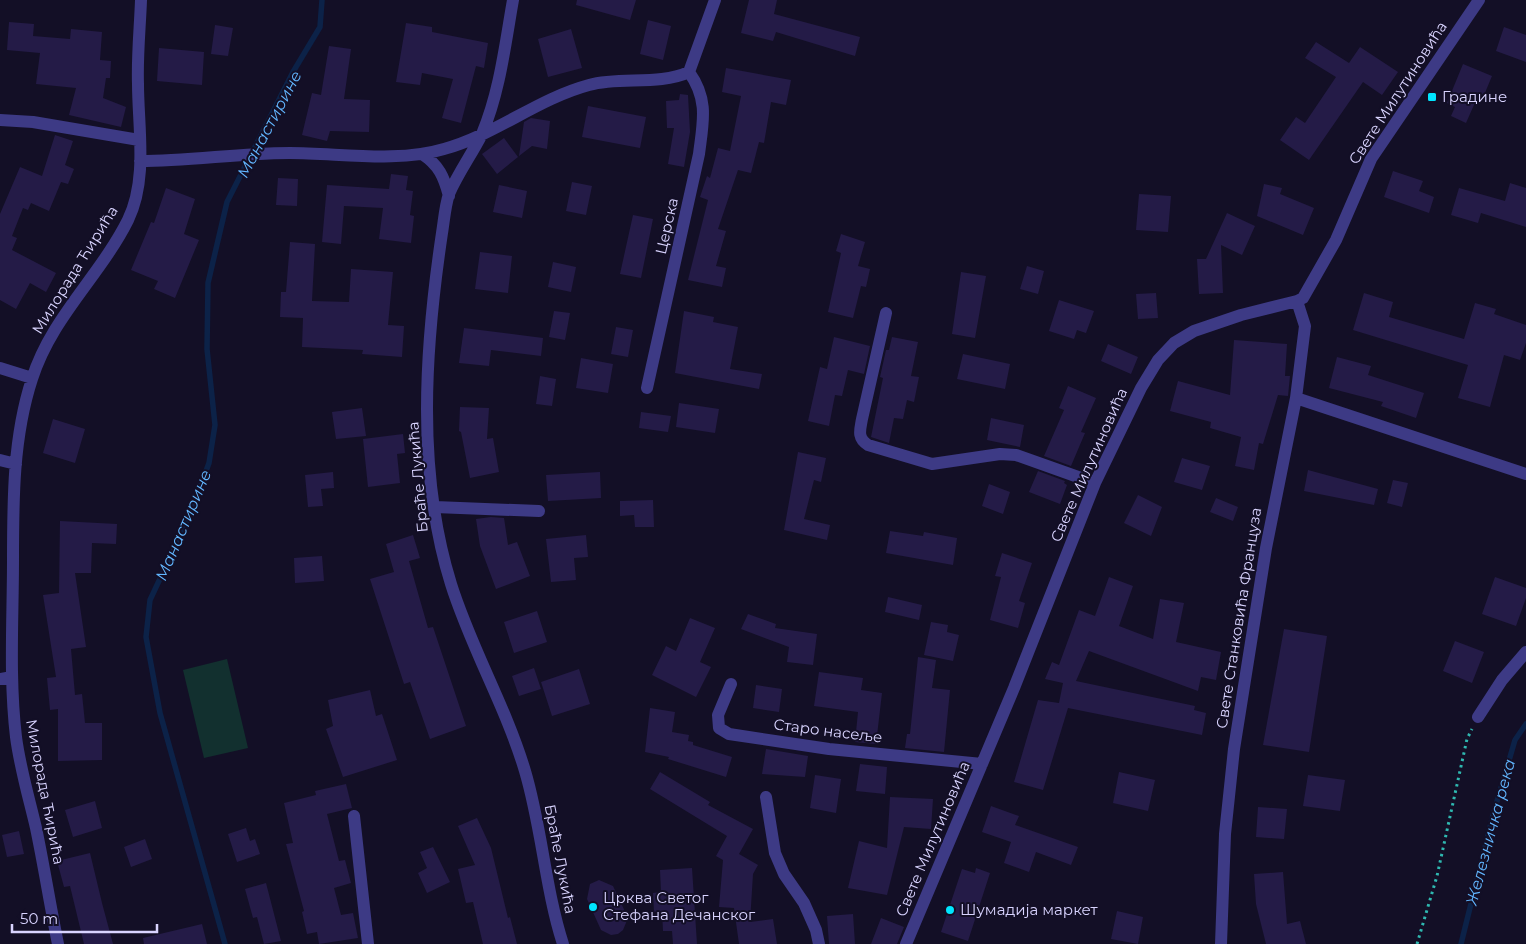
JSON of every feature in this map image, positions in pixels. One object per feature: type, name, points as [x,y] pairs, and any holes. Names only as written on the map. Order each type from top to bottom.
[{"type":"street","name":"Милорада Ћирића","points":[[58,944],[16,739],[6,678],[16,464],[20,425],[32,378],[48,340],[128,219],[137,188],[140,161],[138,81],[141,0]]},
{"type":"street","name":"Браће Лукића","points":[[513,0],[498,85],[481,134],[449,196],[433,310],[428,395],[430,466],[438,529],[451,584],[525,771],[553,913],[563,944]]},
{"type":"street","points":[[140,161],[230,158],[272,153],[422,154],[446,149],[481,134],[554,96],[610,80],[664,78],[689,72],[715,0]]},
{"type":"street","name":"Свете Милутиновића","points":[[906,944],[982,764],[1095,483],[1141,388],[1158,360],[1174,343],[1194,331],[1242,315],[1296,302],[1308,291],[1336,240],[1372,159],[1479,0]]},
{"type":"street","name":"Церска","points":[[647,388],[699,154],[704,117],[700,90],[689,72]]},
{"type":"street","points":[[0,120],[33,122],[139,140]]},
{"type":"street","points":[[422,154],[434,162],[441,172],[449,196]]},
{"type":"street","name":"Свете Станковића Француза","points":[[1221,944],[1225,834],[1234,749],[1266,548],[1296,398],[1305,326],[1304,318],[1296,302]]},
{"type":"street","points":[[886,313],[862,418],[860,434],[862,441],[868,445],[932,464],[1000,454],[1016,455],[1095,483]]},
{"type":"street","points":[[0,368],[32,378]]},
{"type":"street","points":[[1296,398],[1526,474]]},
{"type":"street","points":[[0,460],[16,464]]},
{"type":"street","points":[[435,507],[539,511]]},
{"type":"street","points":[[1478,717],[1502,680],[1526,652]]},
{"type":"street","name":"Старо насеље","points":[[731,684],[718,721],[720,728],[729,734],[829,749],[982,764]]},
{"type":"street","points":[[766,796],[775,853],[784,874],[804,903],[816,930],[819,944]]},
{"type":"street","points":[[354,816],[368,944]]},
{"type":"path","points":[[1417,944],[1437,876],[1468,739],[1478,717]]},
{"type":"green space","points":[[227,659],[248,748],[204,758],[183,670]]},
{"type":"building","points":[[577,0],[636,0],[630,20],[576,5]]},
{"type":"building","points":[[749,0],[777,0],[774,14],[860,37],[855,56],[776,32],[773,41],[741,33]]},
{"type":"building","points":[[648,20],[671,26],[663,60],[640,54]]},
{"type":"building","points":[[9,22],[34,24],[33,36],[70,39],[71,29],[102,32],[100,60],[111,61],[110,78],[106,78],[103,98],[126,107],[121,127],[69,115],[76,88],[36,84],[40,53],[7,50]]},
{"type":"building","points":[[406,23],[432,27],[432,32],[488,43],[484,68],[476,66],[461,123],[442,118],[453,79],[422,73],[420,85],[396,82]]},
{"type":"building","points":[[215,25],[233,28],[228,56],[211,54]]},
{"type":"building","points":[[1504,27],[1526,35],[1526,62],[1496,51]]},
{"type":"building","points":[[571,29],[582,68],[548,77],[538,39]]},
{"type":"building","points":[[1316,42],[1349,63],[1360,47],[1398,72],[1382,95],[1363,82],[1309,160],[1280,140],[1296,117],[1305,123],[1336,77],[1305,58]]},
{"type":"building","points":[[329,46],[351,49],[344,99],[370,100],[369,132],[330,131],[327,141],[302,135],[312,93],[321,95]]},
{"type":"building","points":[[159,48],[204,52],[202,85],[157,81]]},
{"type":"building","points":[[1463,64],[1492,76],[1482,100],[1477,98],[1466,123],[1451,116],[1455,107],[1447,103]]},
{"type":"building","points":[[726,68],[791,80],[786,105],[771,102],[764,143],[759,142],[751,173],[738,170],[718,229],[726,231],[716,266],[726,268],[722,287],[688,280],[708,200],[700,197],[707,176],[710,178],[718,148],[730,151],[741,96],[722,92]]},
{"type":"building","points":[[680,94],[688,95],[690,132],[684,167],[668,164],[674,128],[667,128],[666,101],[679,100]]},
{"type":"building","points":[[588,106],[646,117],[640,148],[582,137]]},
{"type":"building","points":[[531,118],[550,121],[547,149],[532,146],[519,156],[524,122]]},
{"type":"building","points":[[55,135],[73,141],[65,165],[74,169],[68,184],[61,182],[49,211],[31,203],[28,210],[23,208],[12,236],[17,238],[12,250],[56,273],[46,292],[30,283],[16,309],[0,300],[0,214],[20,167],[42,176]]},
{"type":"building","points":[[504,138],[518,157],[497,174],[482,154]]},
{"type":"building","points":[[1393,171],[1423,181],[1419,191],[1434,197],[1429,213],[1384,197]]},
{"type":"building","points":[[391,174],[408,176],[406,190],[413,191],[410,215],[414,216],[411,243],[379,239],[383,208],[344,206],[341,244],[322,242],[327,185],[389,189]]},
{"type":"building","points":[[278,178],[298,179],[297,206],[276,205]]},
{"type":"building","points":[[572,182],[592,186],[586,215],[566,211]]},
{"type":"building","points":[[1510,183],[1526,188],[1526,227],[1481,213],[1478,223],[1451,215],[1459,188],[1505,201]]},
{"type":"building","points":[[1264,184],[1282,188],[1280,194],[1314,208],[1303,235],[1257,216]]},
{"type":"building","points":[[499,185],[527,191],[522,218],[493,212]]},
{"type":"building","points":[[166,188],[195,199],[184,234],[199,240],[175,298],[154,289],[158,281],[131,270],[151,222],[154,223]]},
{"type":"building","points":[[1139,194],[1171,196],[1168,232],[1136,230]]},
{"type":"building","points":[[1227,213],[1255,226],[1242,255],[1221,245],[1223,293],[1199,294],[1197,259],[1206,259]]},
{"type":"building","points":[[633,215],[653,219],[641,278],[620,274]]},
{"type":"building","points":[[841,234],[865,242],[858,266],[870,269],[866,287],[861,286],[853,318],[828,312],[841,253],[836,251]]},
{"type":"building","points":[[290,242],[315,244],[312,301],[349,302],[351,269],[393,272],[388,325],[404,326],[402,357],[362,354],[363,350],[302,347],[303,318],[280,317],[281,292],[286,292]]},
{"type":"building","points":[[480,252],[512,256],[508,293],[475,289]]},
{"type":"building","points":[[553,262],[576,267],[571,292],[548,287]]},
{"type":"building","points":[[1027,266],[1044,271],[1038,294],[1020,289]]},
{"type":"building","points":[[961,272],[986,276],[975,338],[952,334]]},
{"type":"building","points":[[1156,293],[1158,318],[1138,319],[1136,294]]},
{"type":"building","points":[[1364,293],[1393,302],[1389,317],[1464,339],[1475,303],[1496,309],[1494,314],[1526,325],[1526,343],[1520,360],[1504,355],[1490,407],[1458,398],[1468,365],[1353,330]]},
{"type":"building","points":[[1059,300],[1094,311],[1086,333],[1077,330],[1074,339],[1049,331]]},
{"type":"building","points":[[554,311],[570,313],[565,340],[549,337]]},
{"type":"building","points":[[684,311],[714,317],[713,322],[738,327],[730,369],[762,374],[759,389],[675,373]]},
{"type":"building","points":[[616,327],[633,330],[628,357],[611,354]]},
{"type":"building","points":[[464,328],[543,338],[541,356],[491,350],[489,366],[459,363]]},
{"type":"building","points":[[834,337],[870,346],[864,374],[848,370],[842,396],[835,395],[829,426],[808,421],[820,367],[827,369]]},
{"type":"building","points":[[892,337],[918,342],[911,376],[919,377],[914,402],[907,400],[903,419],[894,418],[889,443],[871,437],[883,378],[880,377],[886,350],[889,350]]},
{"type":"building","points":[[1234,340],[1287,344],[1285,376],[1290,376],[1288,396],[1278,395],[1263,444],[1259,443],[1254,470],[1235,466],[1241,437],[1210,428],[1211,422],[1170,411],[1178,381],[1230,395]]},
{"type":"building","points":[[1108,344],[1138,357],[1131,374],[1101,361]]},
{"type":"building","points":[[963,354],[1010,364],[1005,389],[957,379]]},
{"type":"building","points":[[1337,357],[1371,366],[1368,375],[1424,393],[1416,418],[1381,406],[1383,402],[1329,388]]},
{"type":"building","points":[[581,358],[613,364],[608,393],[576,388]]},
{"type":"building","points":[[540,376],[556,379],[552,406],[536,404]]},
{"type":"building","points":[[1068,386],[1096,398],[1081,432],[1085,433],[1071,466],[1044,456],[1064,410],[1059,408]]},
{"type":"building","points":[[679,403],[719,409],[715,433],[676,427]]},
{"type":"building","points":[[460,407],[489,408],[487,439],[493,438],[499,472],[470,478],[461,432],[459,431]]},
{"type":"building","points":[[362,408],[366,436],[336,439],[332,412]]},
{"type":"building","points":[[641,412],[671,416],[668,432],[639,428]]},
{"type":"building","points":[[991,418],[1024,425],[1020,447],[987,440]]},
{"type":"building","points":[[53,419],[85,429],[75,463],[43,453]]},
{"type":"building","points":[[403,434],[405,453],[397,454],[400,483],[368,487],[363,439]]},
{"type":"building","points":[[798,452],[826,458],[821,482],[814,480],[804,519],[830,525],[827,540],[784,530]]},
{"type":"building","points":[[1182,458],[1210,466],[1202,490],[1174,482]]},
{"type":"building","points":[[1308,470],[1378,489],[1374,505],[1304,491]]},
{"type":"building","points":[[1038,471],[1065,481],[1064,483],[1067,485],[1060,504],[1029,492]]},
{"type":"building","points":[[333,472],[334,488],[321,489],[323,506],[308,507],[305,475]]},
{"type":"building","points":[[600,472],[601,498],[548,501],[546,475]]},
{"type":"building","points":[[1393,480],[1408,483],[1402,507],[1387,503]]},
{"type":"building","points":[[989,484],[1010,492],[1003,514],[982,506]]},
{"type":"building","points":[[1138,495],[1162,507],[1151,536],[1124,523]]},
{"type":"building","points":[[1216,498],[1238,507],[1233,521],[1210,512]]},
{"type":"building","points":[[653,500],[654,527],[635,527],[634,515],[620,516],[620,501]]},
{"type":"building","points":[[504,518],[508,545],[517,542],[530,576],[496,589],[480,546],[476,519]]},
{"type":"building","points":[[60,521],[117,524],[116,544],[92,543],[91,573],[75,573],[86,647],[71,649],[75,695],[82,694],[85,723],[102,723],[102,760],[58,761],[58,709],[50,710],[47,678],[56,677],[43,595],[59,593]]},
{"type":"building","points":[[890,531],[923,536],[924,532],[957,538],[953,565],[886,553]]},
{"type":"building","points":[[413,535],[420,558],[409,561],[428,628],[433,627],[466,726],[430,739],[410,682],[404,684],[370,579],[394,572],[386,544]]},
{"type":"building","points":[[586,535],[588,557],[574,558],[576,580],[551,582],[546,539]]},
{"type":"building","points":[[1002,553],[1032,563],[1019,601],[1025,603],[1018,628],[990,620],[1001,577],[995,576]]},
{"type":"building","points":[[322,556],[324,581],[295,583],[294,558]]},
{"type":"building","points":[[1109,577],[1133,586],[1119,626],[1153,639],[1160,599],[1184,603],[1176,642],[1221,652],[1216,680],[1201,677],[1198,691],[1089,651],[1076,681],[1195,706],[1194,710],[1206,713],[1202,735],[1068,708],[1043,790],[1014,782],[1038,700],[1059,703],[1063,683],[1045,679],[1052,662],[1059,665],[1079,610],[1095,616]]},
{"type":"building","points":[[1495,577],[1526,588],[1526,598],[1516,626],[1482,614]]},
{"type":"building","points":[[888,597],[922,605],[919,620],[885,612]]},
{"type":"building","points":[[537,611],[547,642],[514,653],[504,622]]},
{"type":"building","points":[[748,614],[776,624],[775,628],[817,634],[813,665],[787,662],[789,647],[741,629]]},
{"type":"building","points":[[690,618],[715,628],[700,662],[711,667],[696,697],[652,675],[666,646],[676,651]]},
{"type":"building","points":[[931,622],[948,625],[947,632],[959,635],[953,661],[924,655]]},
{"type":"building","points":[[1284,629],[1327,636],[1309,752],[1263,745]]},
{"type":"building","points":[[1455,641],[1484,652],[1472,683],[1443,671]]},
{"type":"building","points":[[918,657],[936,660],[932,688],[950,690],[944,752],[905,748],[907,734],[910,734]]},
{"type":"building","points":[[534,668],[541,689],[519,696],[512,676]]},
{"type":"building","points":[[579,669],[590,704],[552,716],[541,682]]},
{"type":"building","points":[[819,672],[863,678],[861,690],[882,693],[876,744],[855,742],[858,712],[814,706]]},
{"type":"building","points":[[756,685],[782,689],[779,712],[753,708]]},
{"type":"building","points":[[370,690],[376,716],[382,714],[397,760],[343,777],[326,729],[333,726],[328,700]]},
{"type":"building","points":[[650,708],[675,712],[672,732],[689,735],[688,741],[693,742],[693,745],[732,757],[726,777],[668,759],[669,757],[645,752]]},
{"type":"building","points":[[766,749],[808,756],[805,777],[762,774]]},
{"type":"building","points":[[860,764],[887,767],[885,794],[856,791]]},
{"type":"building","points":[[660,772],[710,802],[708,805],[753,829],[739,854],[758,865],[753,874],[750,922],[773,919],[777,944],[739,944],[734,908],[719,907],[723,860],[716,856],[727,836],[650,789]]},
{"type":"building","points":[[1119,772],[1155,780],[1148,811],[1113,803]]},
{"type":"building","points":[[815,775],[841,779],[836,813],[810,808]]},
{"type":"building","points":[[1308,775],[1345,780],[1340,811],[1303,806]]},
{"type":"building","points":[[346,784],[352,808],[327,814],[339,861],[345,860],[351,883],[334,888],[341,915],[353,913],[358,938],[319,944],[317,932],[307,934],[302,912],[304,911],[286,844],[293,843],[284,803],[316,795],[315,791]]},
{"type":"building","points":[[890,797],[933,799],[931,829],[904,827],[887,895],[848,888],[859,841],[887,848]]},
{"type":"building","points":[[95,801],[102,828],[73,837],[65,810]]},
{"type":"building","points":[[991,806],[1019,816],[1015,825],[1078,847],[1071,865],[1036,852],[1029,872],[1004,863],[1011,842],[982,832]]},
{"type":"building","points":[[1258,807],[1287,809],[1284,839],[1256,837]]},
{"type":"building","points":[[477,818],[491,848],[508,918],[510,917],[517,944],[483,944],[473,902],[466,903],[458,869],[475,865],[458,826]]},
{"type":"building","points":[[246,828],[250,841],[255,839],[260,854],[237,862],[228,834]]},
{"type":"building","points":[[19,831],[24,854],[7,857],[2,835]]},
{"type":"building","points":[[145,839],[152,859],[131,867],[124,847]]},
{"type":"building","points":[[433,847],[450,882],[427,893],[418,873],[427,868],[420,852]]},
{"type":"building","points":[[90,853],[113,944],[84,944],[70,886],[64,887],[57,861]]},
{"type":"building","points":[[692,868],[697,944],[673,944],[672,931],[663,931],[662,911],[654,912],[653,893],[661,892],[660,870]]},
{"type":"building","points":[[976,868],[990,873],[968,941],[941,932],[962,869],[975,873]]},
{"type":"building","points":[[1283,872],[1287,924],[1300,921],[1306,944],[1266,944],[1256,904],[1254,874]]},
{"type":"building","name":"Црква Светог Стефана Дечанског","points":[[599,880],[613,886],[628,918],[623,930],[618,934],[611,935],[601,930],[587,899],[590,884]]},
{"type":"building","points":[[266,883],[281,941],[264,944],[257,917],[253,918],[245,889]]},
{"type":"building","points":[[1117,911],[1143,917],[1138,944],[1111,939]]},
{"type":"building","points":[[853,914],[855,944],[829,944],[827,916]]},
{"type":"building","points":[[881,918],[904,927],[897,944],[871,944]]},
{"type":"building","points":[[202,924],[207,944],[144,944],[143,938]]},
{"type":"waterway","name":"Манастирине","points":[[225,944],[160,713],[146,637],[150,600],[189,517],[209,463],[215,425],[207,349],[208,283],[227,202],[293,72],[320,27],[322,0]]},
{"type":"waterway","name":"Железничка река","points":[[1461,944],[1493,815],[1515,740],[1526,724]]},
{"type":"place","name":"Градине","points":[[1432,97]]},
{"type":"place","name":"Црква Светог Стефана Дечанског","points":[[593,907]]},
{"type":"place","name":"Шумадија маркет","points":[[950,910]]}]
